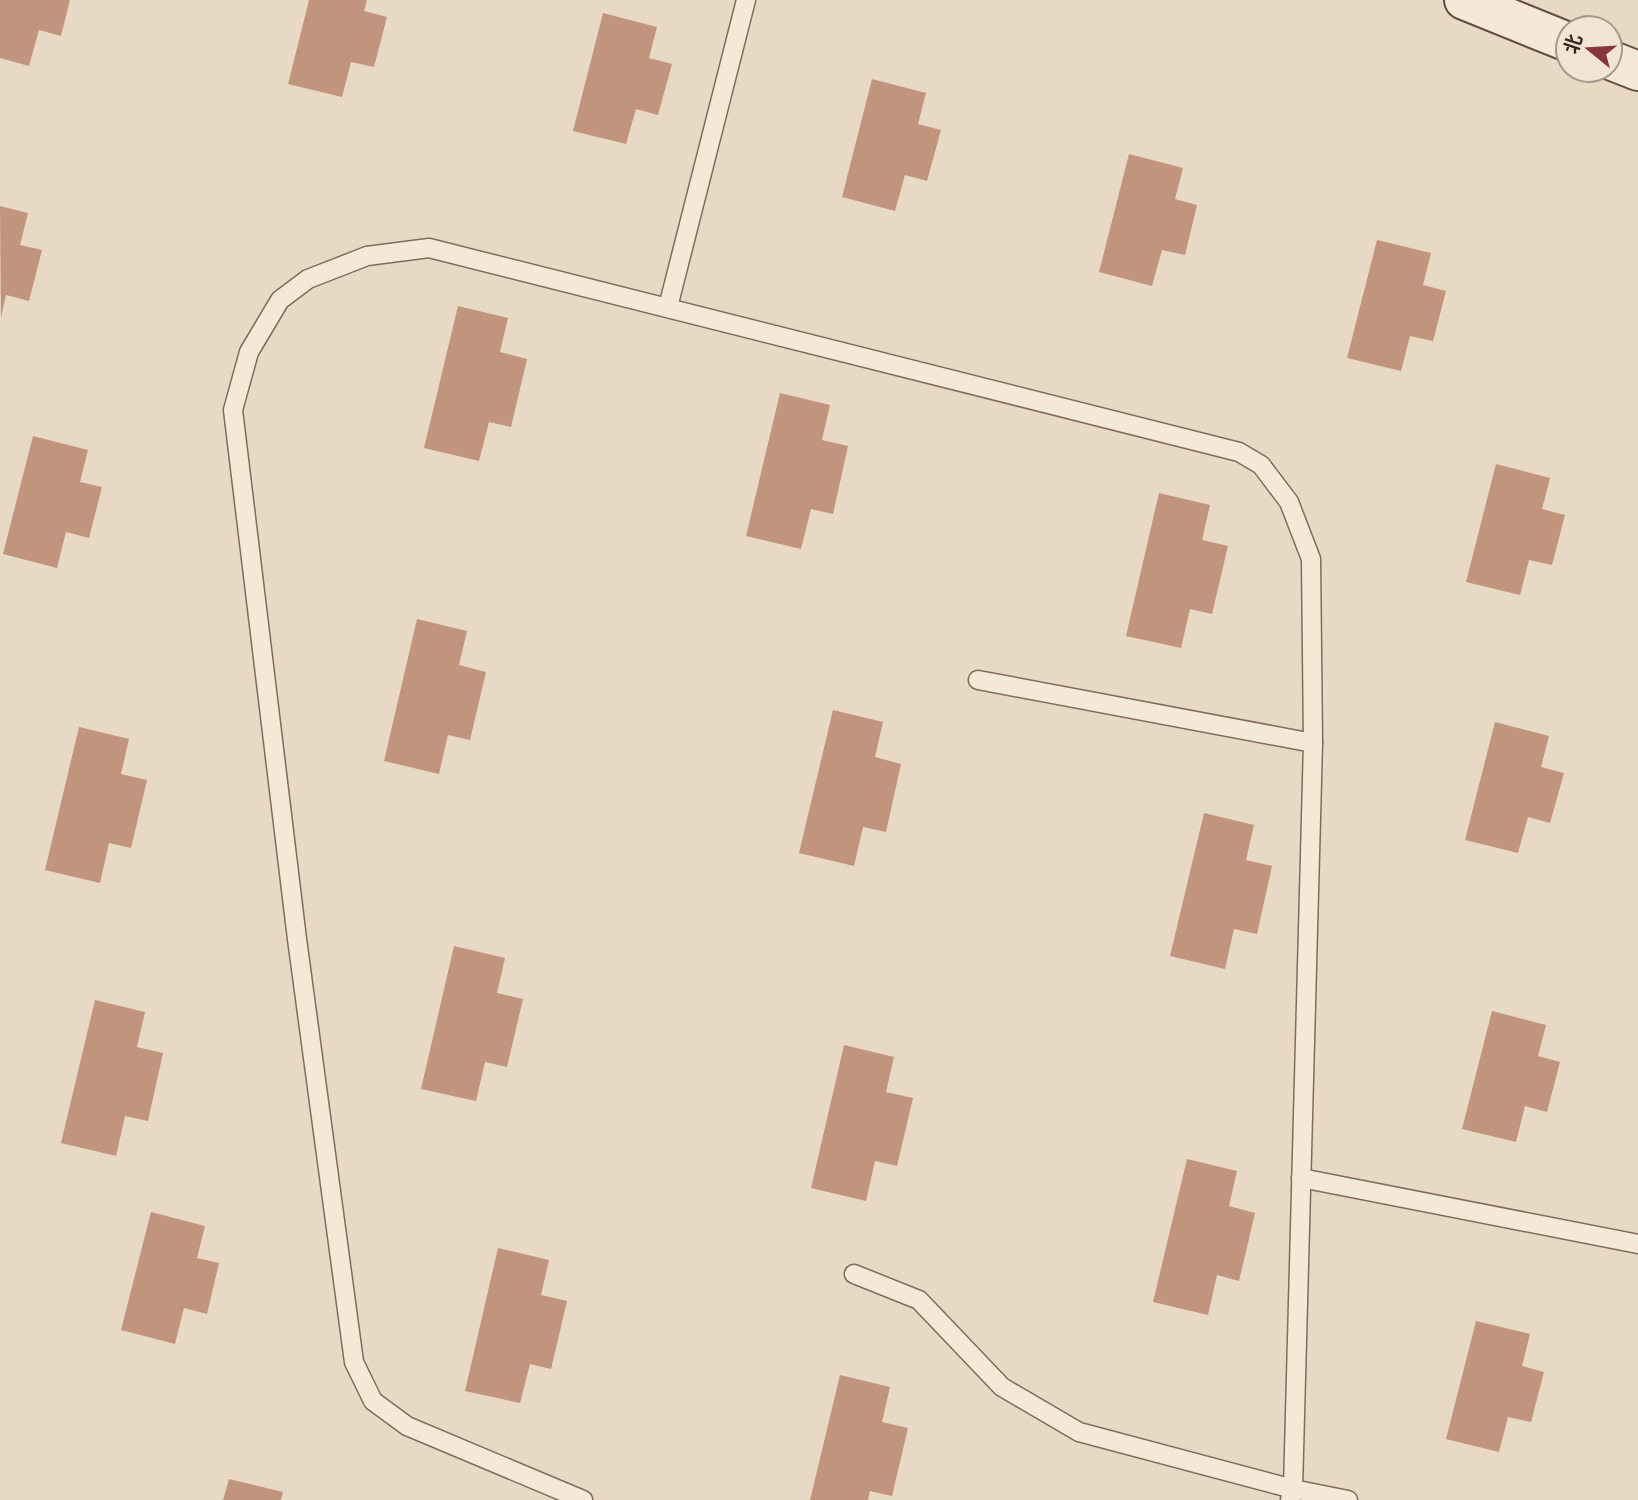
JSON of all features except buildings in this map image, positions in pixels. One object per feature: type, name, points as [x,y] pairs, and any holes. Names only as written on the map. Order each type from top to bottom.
[{"type":"main road","points":[[1464,0],[1554,36]]},
{"type":"lane","points":[[668,307],[746,0]]},
{"type":"lane","points":[[583,1500],[407,1426],[373,1401],[354,1363],[297,939],[233,410],[249,352],[280,300],[308,279],[367,256],[429,248],[1239,452],[1261,465],[1289,502],[1311,559],[1314,743],[1292,1494]]},
{"type":"lane","points":[[978,680],[1314,743]]},
{"type":"lane","points":[[1301,1178],[1638,1244]]},
{"type":"lane","points":[[854,1274],[919,1300],[1002,1387],[1079,1432],[1292,1494],[1348,1500]]}]
